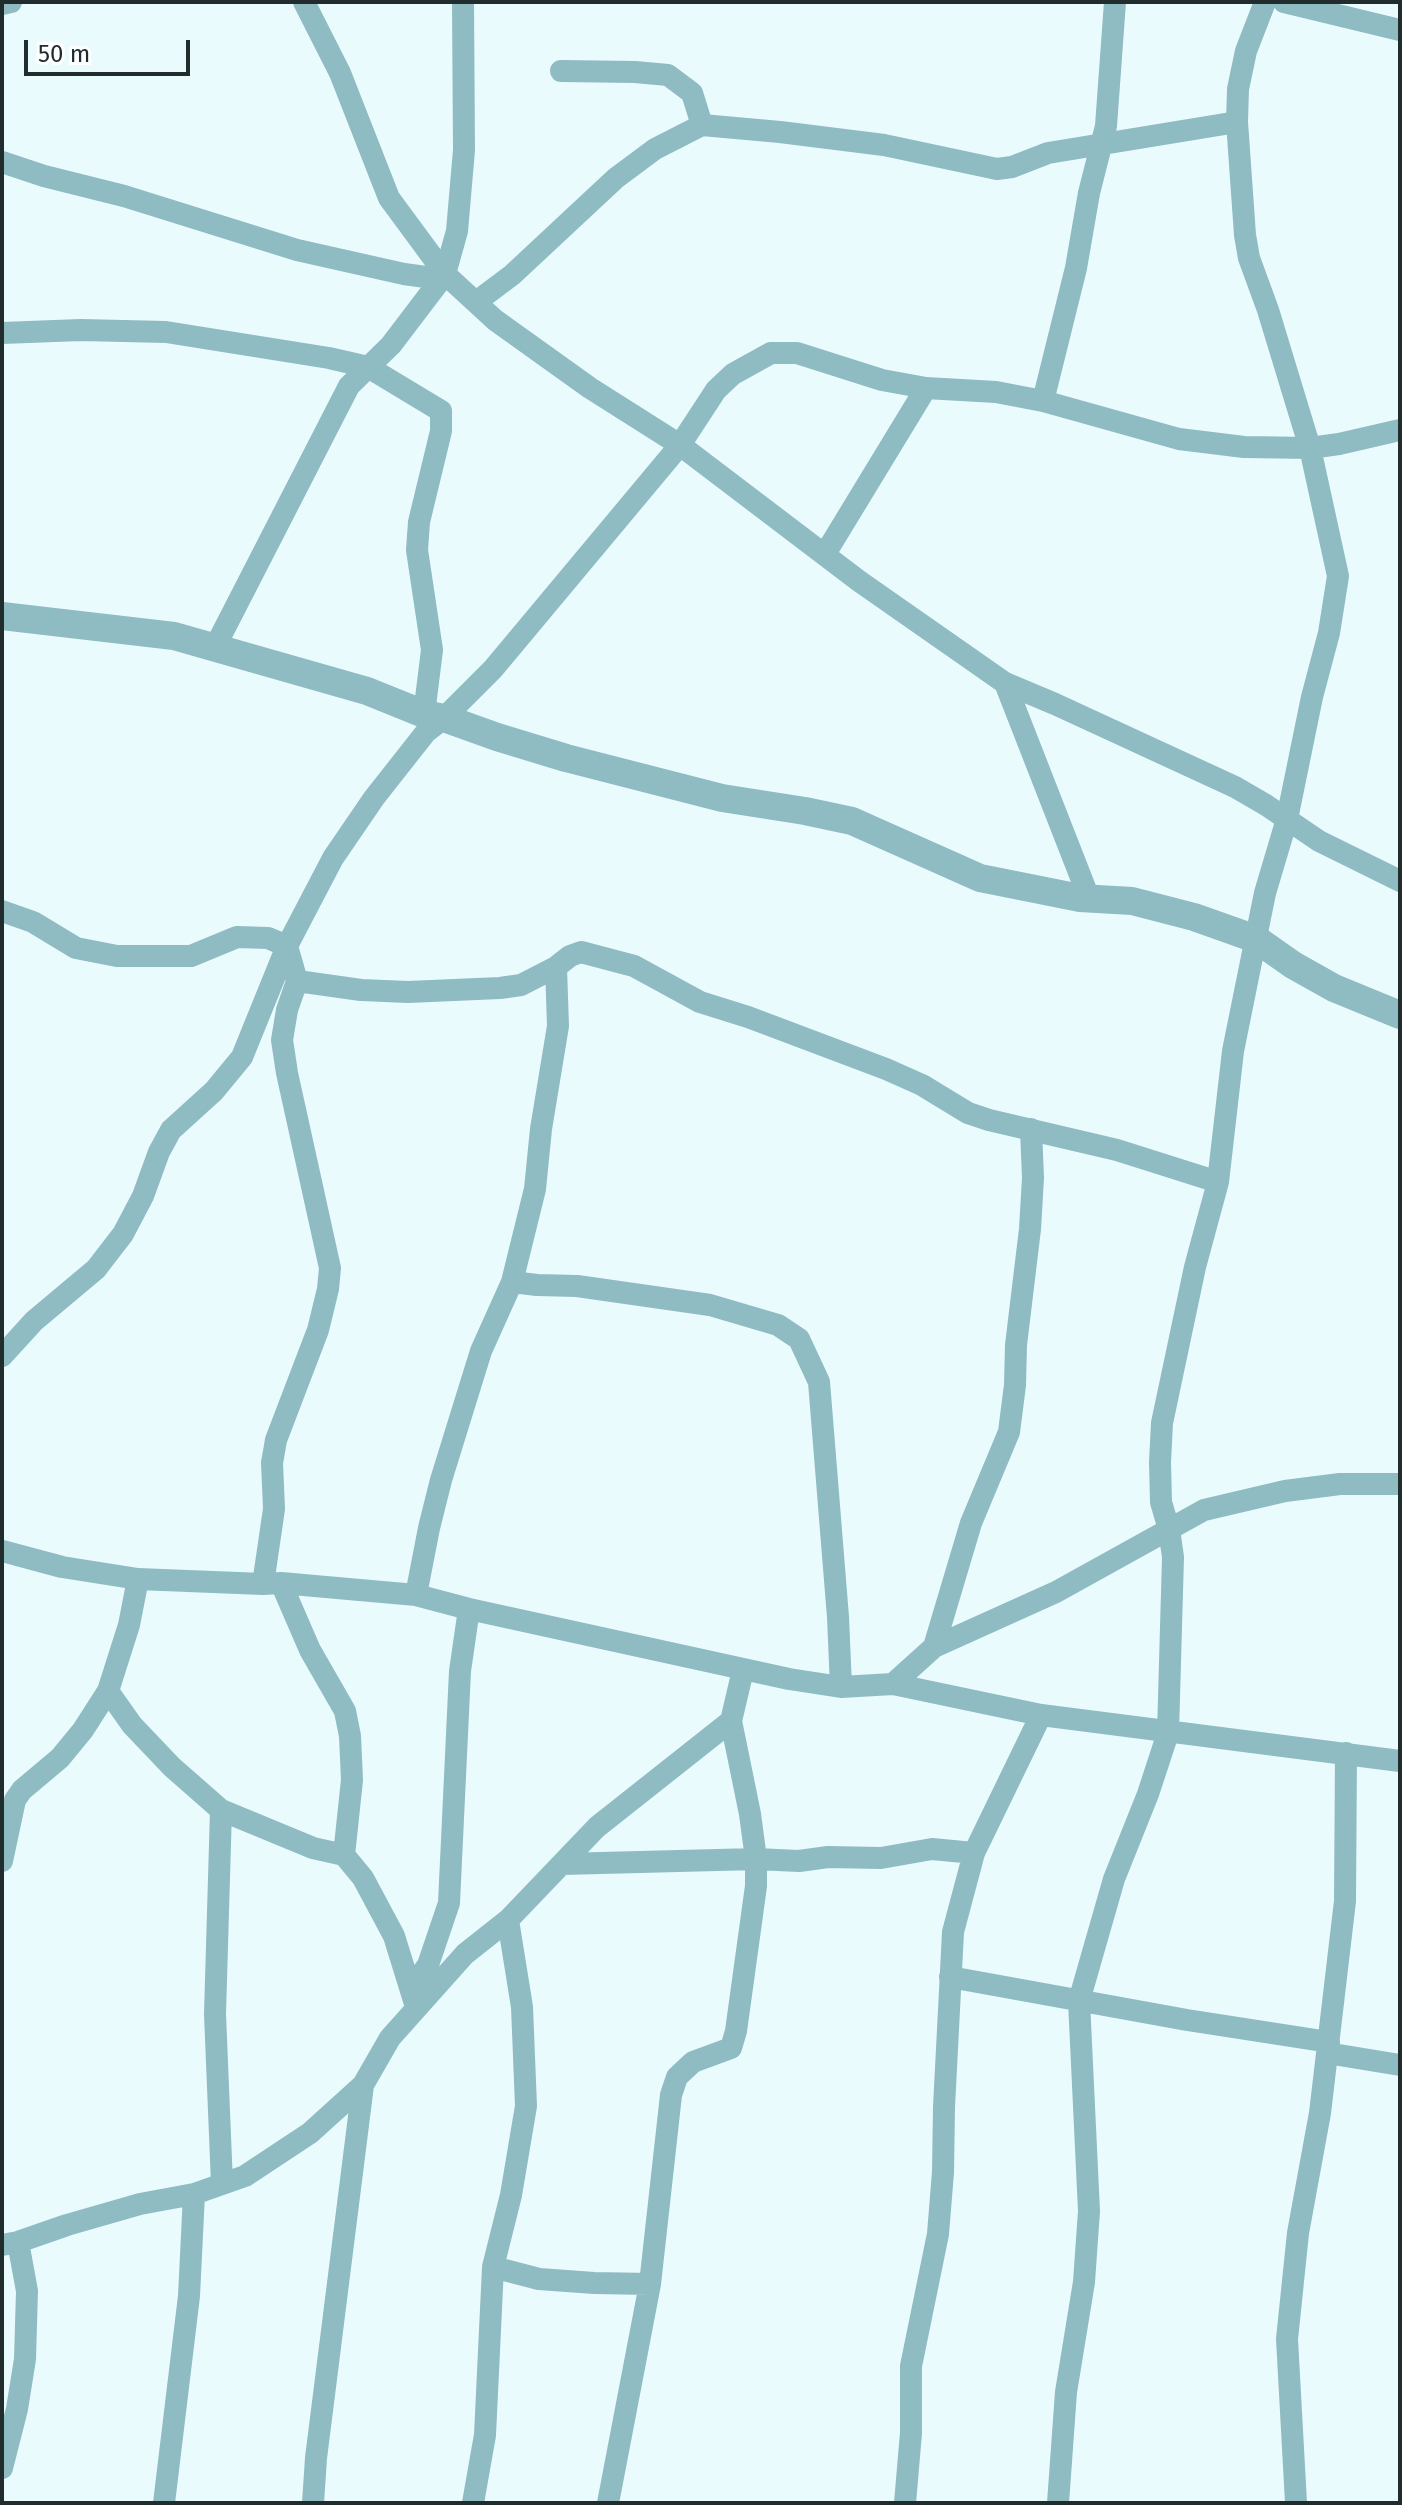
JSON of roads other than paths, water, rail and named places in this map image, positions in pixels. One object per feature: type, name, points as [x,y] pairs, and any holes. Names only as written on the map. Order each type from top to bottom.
[{"type":"street","points":[[2,4],[11,2]]},
{"type":"street","points":[[304,2],[340,73],[389,198],[443,277],[495,320],[590,388],[680,445],[793,533],[1005,683],[1235,787],[1319,841],[1400,881]]},
{"type":"street","points":[[214,649],[349,386],[414,317],[443,277],[457,231],[464,150],[463,2]]},
{"type":"street","points":[[1043,401],[1076,268],[1089,193],[1106,126],[1115,2]]},
{"type":"street","points":[[1058,2503],[1066,2392],[1084,2282],[1089,2211],[1079,2001],[1114,1879],[1148,1794],[1168,1733],[1173,1557],[1161,1502],[1162,1423],[1195,1267],[1218,1182],[1233,1051],[1265,893],[1287,819],[1312,697],[1329,633],[1338,576],[1310,448],[1249,258],[1245,235],[1237,122],[1238,89],[1246,51],[1265,2]]},
{"type":"street","points":[[1284,2],[1400,30]]},
{"type":"street","points":[[561,71],[668,75],[692,93],[702,125]]},
{"type":"street","points":[[476,302],[512,275],[616,178],[655,149],[702,125],[884,145],[997,169],[1012,167],[1048,153],[1237,122]]},
{"type":"street","points":[[2,162],[297,250],[404,274],[443,277]]},
{"type":"street","points":[[2,333],[81,330],[166,332],[329,358],[368,367],[441,411],[435,462],[419,522],[417,550],[432,650],[434,716]]},
{"type":"street","points":[[2,1356],[34,1321],[96,1269],[123,1234],[171,1130],[214,1091],[242,1057],[287,946],[333,858],[426,732],[434,716],[493,669],[680,445],[716,390],[733,374],[771,353],[797,353],[882,380],[926,388],[996,392],[1043,401],[1179,439],[1244,447],[1310,448],[1400,430]]},
{"type":"street","points":[[825,554],[926,388]]},
{"type":"street","points":[[2,616],[174,636],[367,691],[511,742],[653,781],[722,798],[852,821],[980,878],[1028,889],[1132,901],[1194,917],[1256,939],[1334,988],[1400,1015]]},
{"type":"street","points":[[1005,683],[1089,898]]},
{"type":"street","points":[[2,911],[33,922],[76,948],[117,956],[191,956],[237,937],[268,938],[287,946]]},
{"type":"street","points":[[287,946],[297,981],[287,1010],[282,1040],[330,1268],[318,1330],[276,1440],[272,1463],[272,1584],[345,1711],[350,1736],[352,1780],[344,1855]]},
{"type":"street","points":[[297,981],[361,990],[408,992],[500,988],[521,985],[581,952],[634,966],[700,1002],[886,1069],[922,1085],[968,1113],[1117,1150],[1218,1182]]},
{"type":"street","points":[[416,1595],[441,1480],[481,1351],[512,1282],[535,1189],[541,1129],[558,1026],[556,967]]},
{"type":"street","points":[[934,1647],[971,1523],[1009,1432],[1030,1229],[1033,1178],[1031,1129]]},
{"type":"street","points":[[512,1282],[577,1286],[710,1305],[778,1325],[799,1339],[819,1382],[841,1687]]},
{"type":"street","points":[[893,1684],[934,1647],[1056,1592],[1204,1510],[1285,1491],[1340,1484],[1400,1484]]},
{"type":"street","points":[[2,1551],[62,1567],[138,1579],[272,1584],[416,1595],[743,1670],[841,1687],[893,1684],[1041,1715],[1400,1761]]},
{"type":"street","points":[[2,1861],[15,1800],[22,1790],[60,1758],[108,1691],[129,1625],[138,1579]]},
{"type":"street","points":[[2,2468],[17,2409],[25,2359],[27,2291],[10,2243],[140,2204],[194,2194],[245,2176],[310,2133],[363,2085],[414,1997],[449,1903],[460,1671],[469,1609]]},
{"type":"street","points":[[608,2503],[650,2284],[671,2095],[677,2077],[693,2062],[731,2048],[736,2031],[756,1886],[750,1814],[731,1721],[743,1670]]},
{"type":"street","points":[[108,1691],[132,1725],[162,1757],[221,1810],[313,1848],[344,1855],[363,1878],[383,1912],[414,1997]]},
{"type":"street","points":[[905,2503],[911,2433],[911,2366],[938,2234],[953,1932],[974,1853],[1041,1715]]},
{"type":"street","points":[[414,1997],[508,1920],[597,1827],[731,1721]]},
{"type":"street","points":[[1296,2503],[1287,2339],[1298,2233],[1320,2113],[1345,1901],[1346,1753]]},
{"type":"street","points":[[221,1810],[215,2014],[222,2184]]},
{"type":"street","points":[[562,1864],[881,1858],[932,1849],[974,1853]]},
{"type":"street","points":[[473,2503],[485,2435],[493,2267],[511,2195],[526,2106],[522,2007],[508,1920]]},
{"type":"street","points":[[950,1977],[1328,2048],[1400,2065]]},
{"type":"street","points":[[313,2503],[363,2085]]},
{"type":"street","points":[[164,2503],[189,2296],[194,2194]]},
{"type":"street","points":[[493,2267],[539,2279],[650,2284]]}]
